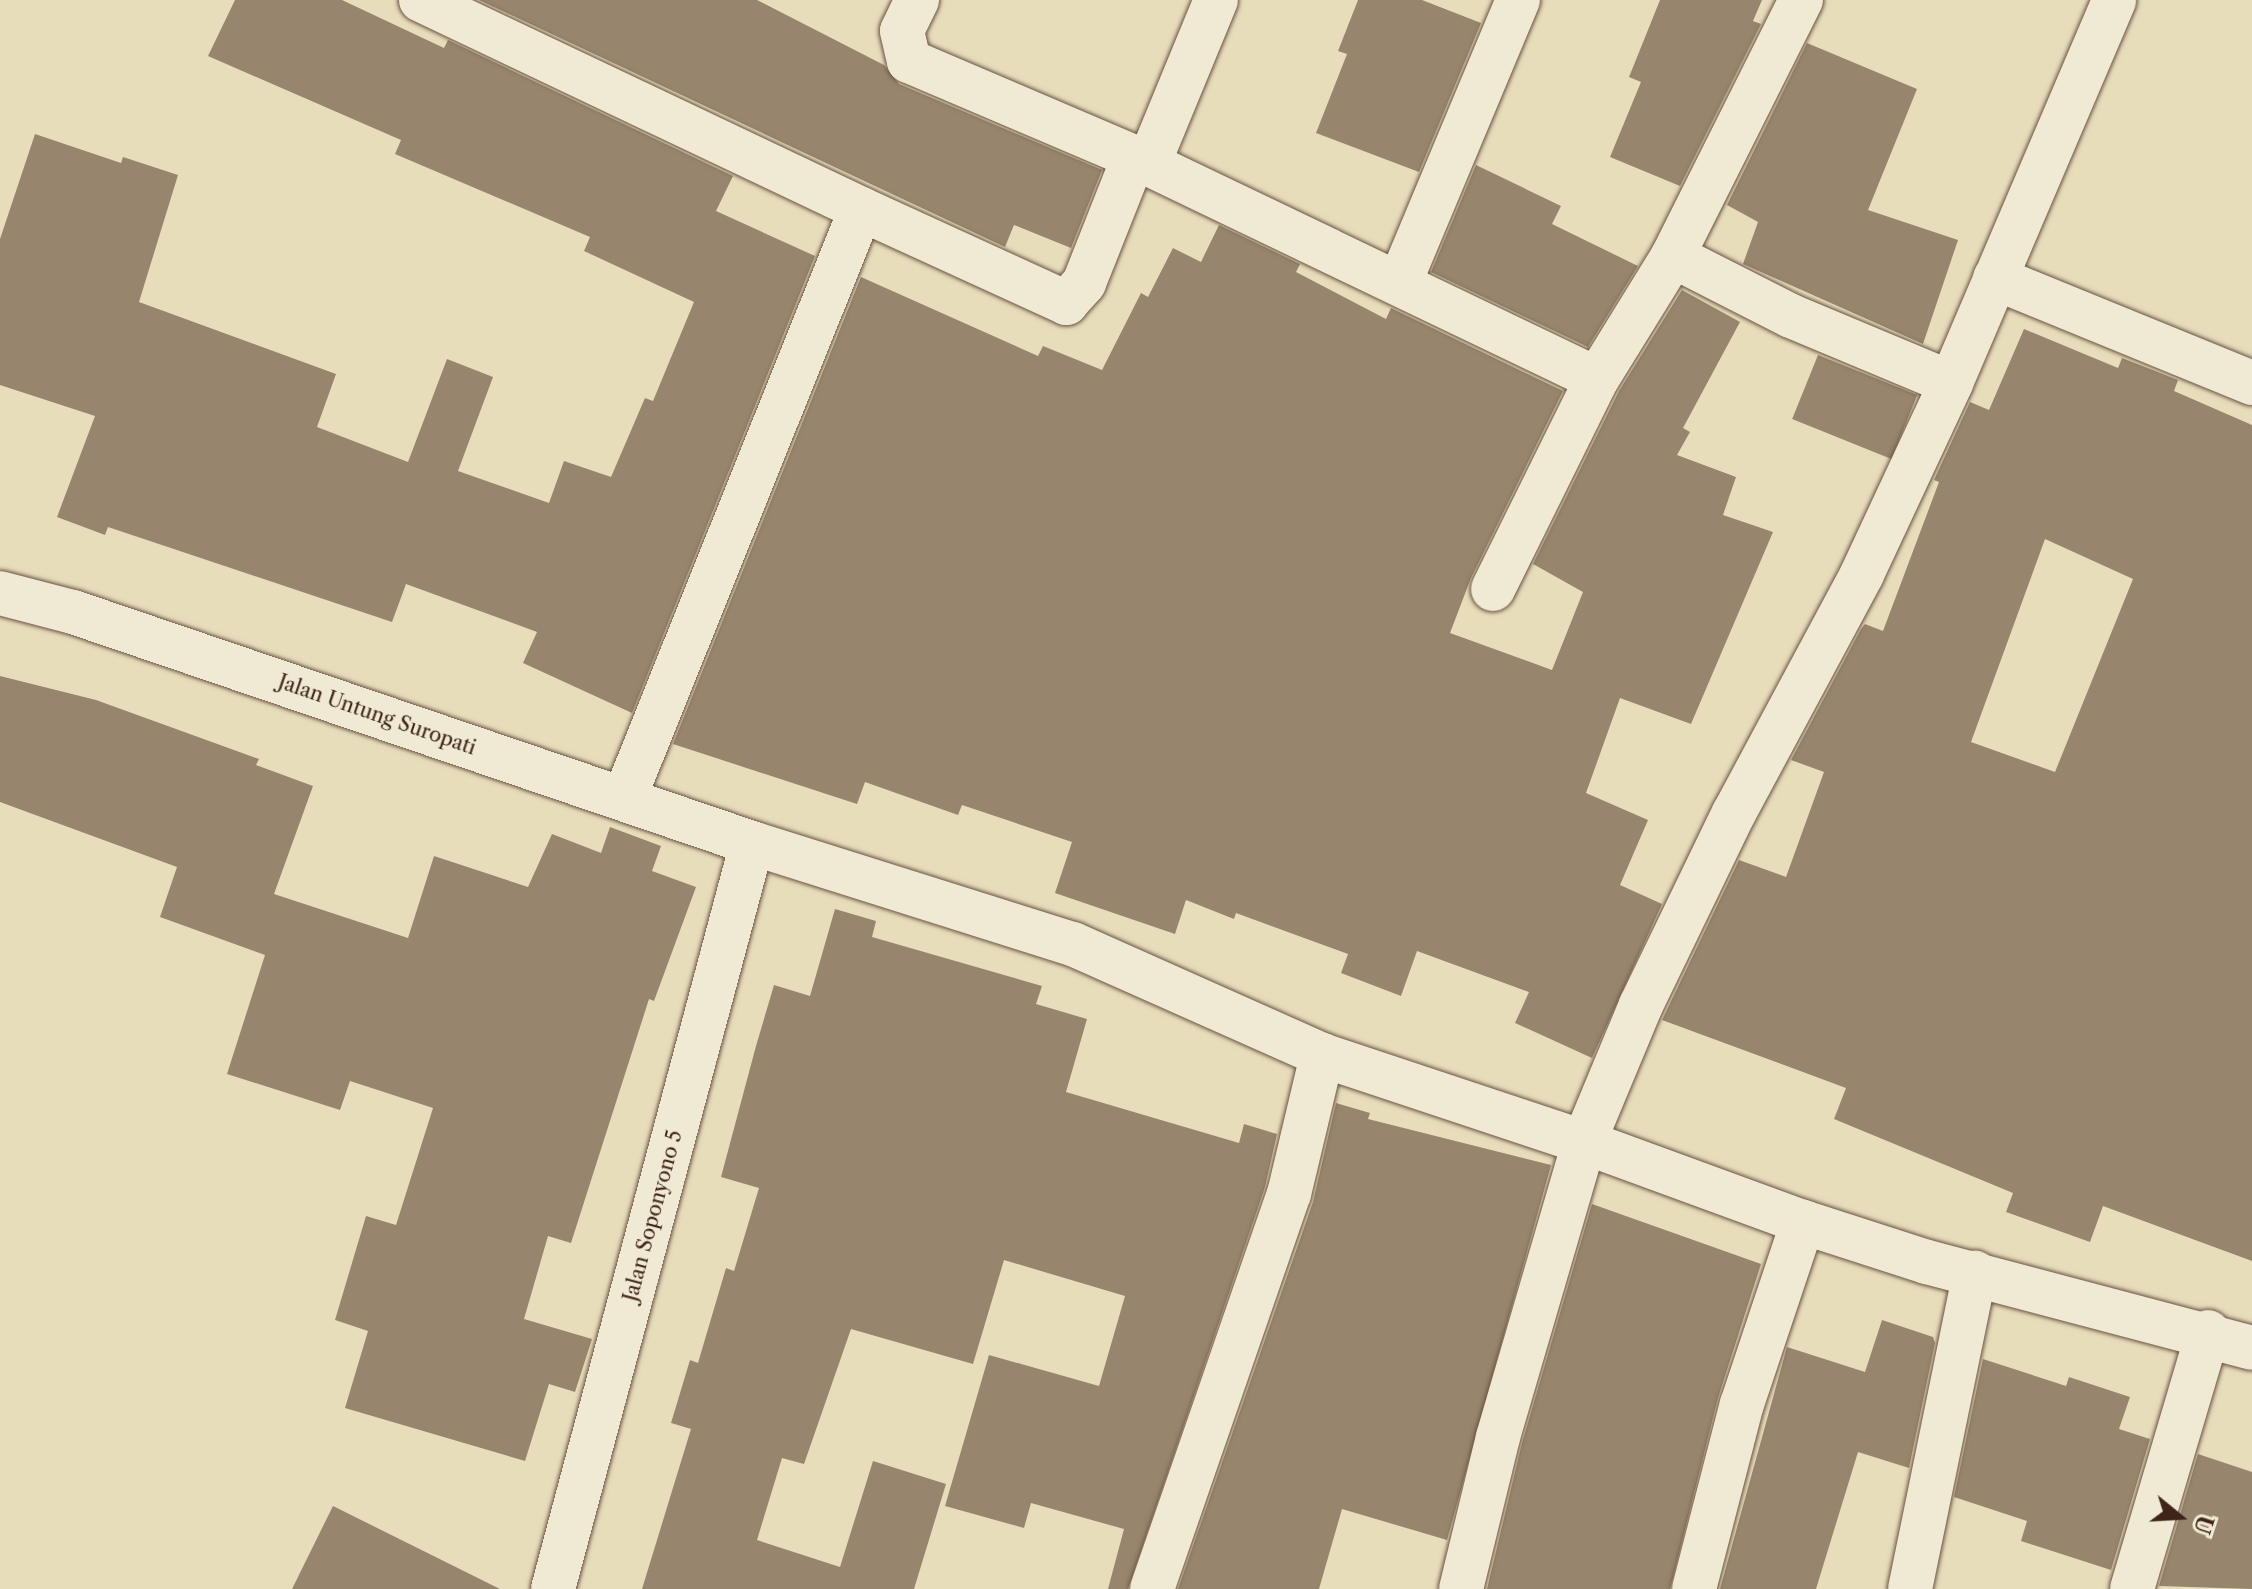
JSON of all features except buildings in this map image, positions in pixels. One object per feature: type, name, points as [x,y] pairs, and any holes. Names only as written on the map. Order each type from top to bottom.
[{"type":"street","points":[[421,0],[1066,303],[1084,283],[1216,0]]},
{"type":"street","points":[[917,0],[902,31],[909,61],[1141,161],[1400,282],[1597,379]]},
{"type":"street","points":[[1400,282],[1518,0]]},
{"type":"street","points":[[1493,589],[1597,379],[1673,256],[1801,0]]},
{"type":"street","points":[[1461,1589],[1498,1437],[1584,1142],[1654,978],[1734,813],[1862,574],[1951,383],[2114,0]]},
{"type":"street","points":[[624,799],[861,209]]},
{"type":"street","points":[[1673,256],[1791,316],[1951,383]]},
{"type":"street","points":[[1995,278],[2252,383]]},
{"type":"street","name":"Jalan Untung Suropati","points":[[0,593],[73,612],[752,843],[1073,944],[1322,1055],[1584,1142],[1803,1222],[1975,1273],[2208,1332],[2252,1348]]},
{"type":"street","name":"Jalan Soponyono 5","points":[[553,1589],[752,843]]},
{"type":"street","points":[[1152,1589],[1289,1194],[1322,1055]]},
{"type":"street","points":[[1694,1589],[1742,1404],[1803,1222]]},
{"type":"street","points":[[1910,1589],[1975,1273]]},
{"type":"street","points":[[2132,1589],[2208,1332]]}]
